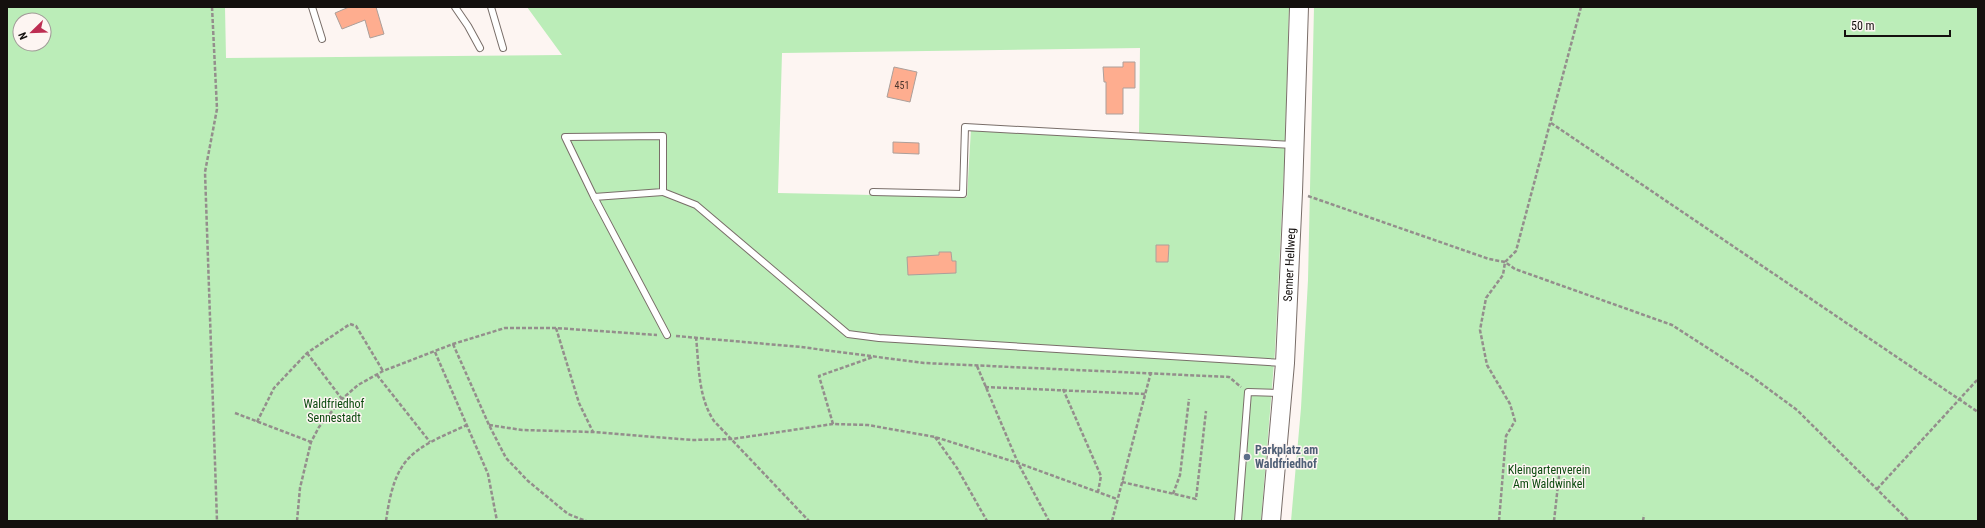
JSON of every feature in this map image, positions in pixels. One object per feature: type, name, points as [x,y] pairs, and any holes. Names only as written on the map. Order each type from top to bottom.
[{"type":"street","name":"Senner Hellweg","points":[[1271,521],[1285,363],[1293,192],[1299,7]]},
{"type":"lane","points":[[312,7],[322,39]]},
{"type":"lane","points":[[455,7],[464,7]]},
{"type":"lane","points":[[455,7],[480,48]]},
{"type":"lane","points":[[491,7],[503,48]]},
{"type":"lane","points":[[873,192],[963,194],[965,127],[1294,146]]},
{"type":"lane","points":[[663,192],[663,136],[565,137],[594,197],[666,335]]},
{"type":"lane","points":[[594,197],[663,192],[696,205],[848,334],[879,338],[1285,363]]},
{"type":"lane","points":[[1238,521],[1248,392],[1283,393]]},
{"type":"path","points":[[212,7],[217,109],[205,172],[217,521]]},
{"type":"path","points":[[1499,521],[1506,436],[1514,421],[1510,404],[1487,365],[1480,330],[1486,298],[1503,274],[1505,262],[1516,251],[1582,7]]},
{"type":"path","points":[[1551,123],[1978,412]]},
{"type":"path","points":[[1293,192],[1489,259],[1505,262],[1514,269],[1672,325],[1751,376],[1797,410],[1909,521]]},
{"type":"path","points":[[257,422],[274,388],[307,353],[350,324],[356,326],[383,371]]},
{"type":"path","points":[[297,521],[300,488],[311,442],[319,427],[342,399],[358,385],[383,371],[453,344],[505,328],[556,328],[696,337],[801,347],[924,363],[1152,372],[1229,377],[1248,392]]},
{"type":"path","points":[[556,328],[579,403],[593,432]]},
{"type":"path","points":[[696,337],[702,395],[706,409],[714,421],[809,521]]},
{"type":"path","points":[[453,344],[489,425],[506,458],[528,481],[568,514],[586,521]]},
{"type":"path","points":[[435,352],[488,474],[497,521]]},
{"type":"path","points":[[307,353],[342,399]]},
{"type":"path","points":[[833,424],[819,376],[873,357]]},
{"type":"path","points":[[976,366],[1018,463],[1049,521]]},
{"type":"path","points":[[1112,521],[1152,372]]},
{"type":"path","points":[[378,375],[430,442]]},
{"type":"path","points":[[1877,490],[1958,398],[1978,378]]},
{"type":"path","points":[[985,387],[1063,389],[1146,394]]},
{"type":"path","points":[[1063,389],[1101,476],[1098,492]]},
{"type":"path","points":[[1173,494],[1180,475],[1188,399]]},
{"type":"path","points":[[1122,482],[1196,500],[1206,411]]},
{"type":"path","points":[[234,414],[311,442]]},
{"type":"path","points":[[489,425],[522,430],[593,432],[692,440],[732,439],[833,424],[884,427],[935,437],[1018,463],[1117,500]]},
{"type":"path","points":[[386,521],[388,504],[400,469],[413,452],[430,442],[467,425]]},
{"type":"path","points":[[935,437],[958,468],[987,521]]},
{"type":"path","points":[[1554,521],[1560,467]]},
{"type":"path","points":[[1643,521],[1644,515]]},
{"type":"green space","name":"Waldfriedhof Sennestadt","points":[[7,7],[225,7],[226,58],[562,55],[527,7],[1289,7],[1285,141],[1139,133],[1140,48],[782,53],[778,193],[967,197],[971,129],[1285,148],[1275,351],[1261,521],[7,521]]},
{"type":"green space","name":"Kleingartenverein Am Waldwinkel","points":[[1314,7],[1978,7],[1978,521],[1291,521],[1301,408],[1308,280]]},
{"type":"building","points":[[349,7],[376,7],[384,34],[370,38],[365,20],[342,29],[335,13]]},
{"type":"building","points":[[1123,62],[1135,62],[1135,88],[1123,88],[1123,114],[1106,114],[1106,82],[1104,82],[1103,67],[1123,67]]},
{"type":"building","points":[[894,67],[917,72],[910,102],[887,97]]},
{"type":"building","points":[[893,142],[919,143],[919,154],[893,153]]},
{"type":"building","points":[[1156,245],[1169,245],[1168,262],[1156,262]]},
{"type":"building","points":[[939,252],[951,252],[952,261],[956,261],[956,273],[908,275],[907,257],[939,255]]},
{"type":"place","name":"Parkplatz am Waldfriedhof","points":[[1247,457]]}]
